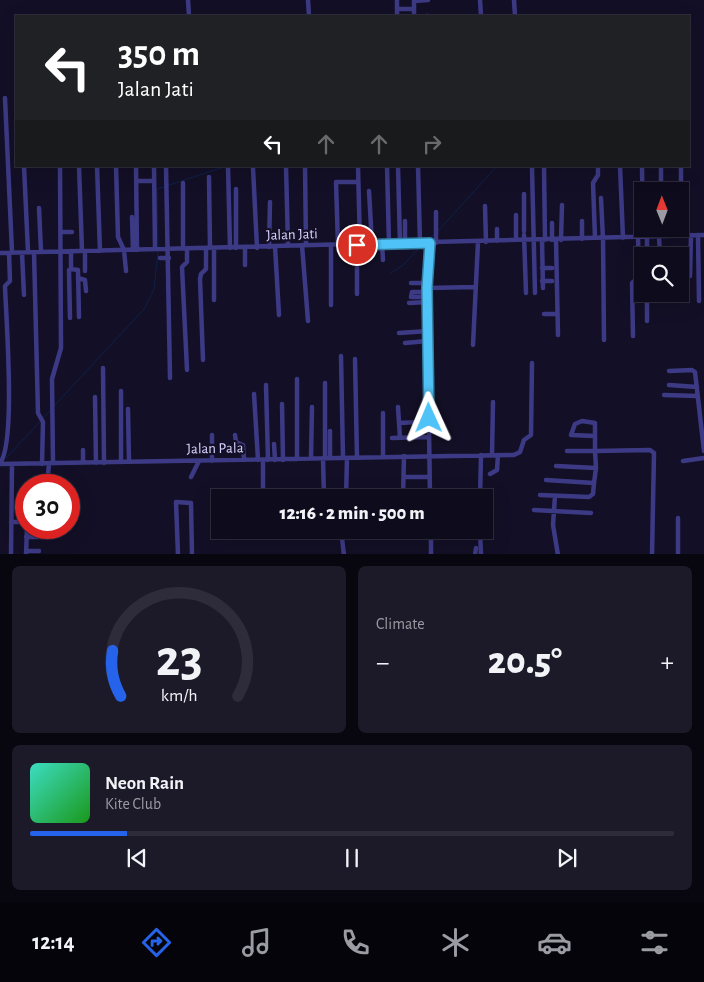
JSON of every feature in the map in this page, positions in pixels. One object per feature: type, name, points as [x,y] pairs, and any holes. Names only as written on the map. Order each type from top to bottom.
[{"type":"street","points":[[188,0],[188,15]]},
{"type":"street","points":[[308,0],[309,15]]},
{"type":"street","points":[[397,0],[397,15]]},
{"type":"street","points":[[414,15],[414,0],[428,0]]},
{"type":"street","points":[[480,0],[481,15]]},
{"type":"street","points":[[514,0],[515,15]]},
{"type":"street","points":[[397,9],[414,9]]},
{"type":"street","points":[[0,464],[4,459],[6,447],[9,386],[5,286],[10,280],[11,253],[5,98]]},
{"type":"street","points":[[24,167],[24,295]]},
{"type":"street","points":[[50,474],[52,379],[61,348],[60,167]]},
{"type":"street","points":[[79,167],[86,271]]},
{"type":"street","points":[[97,167],[100,250]]},
{"type":"street","points":[[116,167],[118,237],[124,250],[126,271]]},
{"type":"street","points":[[135,250],[136,167]]},
{"type":"street","points":[[154,167],[156,249]]},
{"type":"street","points":[[166,167],[166,249],[169,258],[170,378]]},
{"type":"street","points":[[286,167],[288,246]]},
{"type":"street","points":[[305,167],[304,245],[308,321]]},
{"type":"street","points":[[357,294],[358,167]]},
{"type":"street","points":[[386,167],[389,244]]},
{"type":"street","points":[[398,167],[400,244]]},
{"type":"street","points":[[418,167],[427,292],[430,489]]},
{"type":"street","points":[[542,288],[544,167]]},
{"type":"street","points":[[595,238],[593,183],[598,175],[598,167]]},
{"type":"street","points":[[620,167],[622,238]]},
{"type":"street","points":[[642,167],[642,182]]},
{"type":"street","points":[[661,167],[661,182]]},
{"type":"street","points":[[681,167],[681,182]]},
{"type":"street","points":[[228,168],[230,248]]},
{"type":"street","points":[[254,168],[257,248]]},
{"type":"street","points":[[532,168],[535,293]]},
{"type":"street","points":[[209,177],[210,248],[214,300]]},
{"type":"street","points":[[136,181],[154,180]]},
{"type":"street","points":[[338,246],[336,182],[358,182]]},
{"type":"street","points":[[183,184],[187,262],[182,267],[187,370]]},
{"type":"street","points":[[236,189],[236,248]]},
{"type":"street","points":[[369,191],[372,244]]},
{"type":"street","points":[[524,194],[526,293]]},
{"type":"street","points":[[601,198],[604,340]]},
{"type":"street","points":[[270,202],[272,247],[279,315]]},
{"type":"street","points":[[558,335],[556,240],[562,205]]},
{"type":"street","points":[[485,206],[486,242]]},
{"type":"street","points":[[39,208],[41,251]]},
{"type":"street","points":[[436,212],[436,240]]},
{"type":"street","points":[[516,215],[516,240]]},
{"type":"street","points":[[132,217],[135,250]]},
{"type":"street","points":[[405,220],[405,243]]},
{"type":"street","points":[[582,221],[582,239]]},
{"type":"street","points":[[552,223],[556,240]]},
{"type":"street","points":[[497,230],[497,241]]},
{"type":"street","points":[[61,232],[72,232]]},
{"type":"street","name":"Jalan Jati","points":[[0,253],[100,250],[117,253],[124,250],[257,248],[304,245],[338,246],[425,243],[436,240],[486,242],[516,240],[524,235],[533,240],[634,237]]},
{"type":"street","points":[[690,276],[691,235]]},
{"type":"street","name":"Jalan Jati","points":[[691,235],[704,235]]},
{"type":"street","points":[[698,235],[699,301]]},
{"type":"street","points":[[633,336],[632,283],[638,277],[642,238]]},
{"type":"street","points":[[473,345],[478,242]]},
{"type":"street","points":[[382,244],[383,260]]},
{"type":"street","points":[[331,245],[331,306]]},
{"type":"street","points":[[203,360],[200,279],[201,274],[206,269],[210,248]]},
{"type":"street","points":[[245,248],[245,265]]},
{"type":"street","points":[[70,318],[69,270],[71,269],[71,251]]},
{"type":"street","points":[[34,252],[42,464]]},
{"type":"street","points":[[160,258],[169,258]]},
{"type":"street","points":[[542,268],[552,268]]},
{"type":"street","points":[[71,269],[78,270],[79,317]]},
{"type":"street","points":[[78,278],[85,280],[86,292]]},
{"type":"street","points":[[542,281],[552,281]]},
{"type":"street","points":[[411,283],[427,292]]},
{"type":"street","points":[[409,303],[427,292],[475,287]]},
{"type":"street","points":[[647,320],[648,302]]},
{"type":"street","points":[[544,314],[557,314]]},
{"type":"street","points":[[399,333],[428,331]]},
{"type":"street","points":[[405,343],[427,341]]},
{"type":"street","points":[[341,356],[346,489]]},
{"type":"street","points":[[355,359],[357,458]]},
{"type":"street","name":"Jalan Pala","points":[[0,464],[283,460],[519,453],[524,440],[531,435],[532,362]]},
{"type":"street","points":[[104,368],[104,463]]},
{"type":"street","points":[[669,370],[694,371],[704,451]]},
{"type":"street","points":[[297,379],[298,459]]},
{"type":"street","points":[[324,489],[325,383]]},
{"type":"street","points":[[263,489],[266,384]]},
{"type":"street","points":[[669,385],[697,386]]},
{"type":"street","points":[[121,391],[121,462]]},
{"type":"street","points":[[254,394],[263,460]]},
{"type":"street","points":[[664,395],[698,396]]},
{"type":"street","points":[[95,397],[96,462]]},
{"type":"street","points":[[490,474],[497,470],[493,402]]},
{"type":"street","points":[[282,404],[283,460]]},
{"type":"street","points":[[312,407],[312,458]]},
{"type":"street","points":[[398,408],[400,438]]},
{"type":"street","points":[[128,409],[129,462]]},
{"type":"street","points":[[383,457],[384,413]]},
{"type":"street","points":[[540,495],[592,496],[596,468],[595,424],[591,421],[575,424],[571,435],[595,436]]},
{"type":"street","points":[[399,423],[420,422]]},
{"type":"street","points":[[326,458],[330,431]]},
{"type":"street","points":[[212,435],[212,461]]},
{"type":"street","points":[[235,435],[236,442],[243,445],[244,460]]},
{"type":"street","points":[[392,438],[429,437]]},
{"type":"street","points":[[274,444],[275,460]]},
{"type":"street","points":[[82,463],[83,450]]},
{"type":"street","points":[[567,450],[650,450],[654,453],[652,554]]},
{"type":"street","points":[[480,489],[481,455]]},
{"type":"street","points":[[404,456],[404,489]]},
{"type":"street","points":[[683,461],[704,458]]},
{"type":"street","points":[[191,478],[199,461]]},
{"type":"street","points":[[11,554],[12,464]]},
{"type":"street","points":[[556,466],[596,468]]},
{"type":"street","points":[[404,477],[430,477]]},
{"type":"street","points":[[546,480],[594,483]]},
{"type":"street","points":[[555,496],[553,525],[558,554]]},
{"type":"street","points":[[178,554],[176,502],[191,503],[192,554]]},
{"type":"street","points":[[534,510],[591,512]]},
{"type":"street","points":[[678,518],[678,554]]},
{"type":"street","points":[[26,539],[26,553],[39,551]]},
{"type":"street","points":[[342,539],[344,554]]},
{"type":"street","points":[[430,539],[431,554]]},
{"type":"street","points":[[480,539],[481,554]]},
{"type":"street","points":[[475,554],[476,548]]},
{"type":"waterway","points":[[158,247],[157,189],[224,167]]},
{"type":"waterway","points":[[438,231],[496,167]]},
{"type":"waterway","points":[[427,241],[433,235]]},
{"type":"waterway","points":[[391,273],[403,265],[424,243]]},
{"type":"waterway","points":[[54,406],[144,309],[154,289],[158,251]]},
{"type":"waterway","points":[[42,419],[50,411]]},
{"type":"waterway","points":[[6,458],[40,422]]},
{"type":"route","points":[[357,245],[430,243],[427,288],[429,418]]}]
